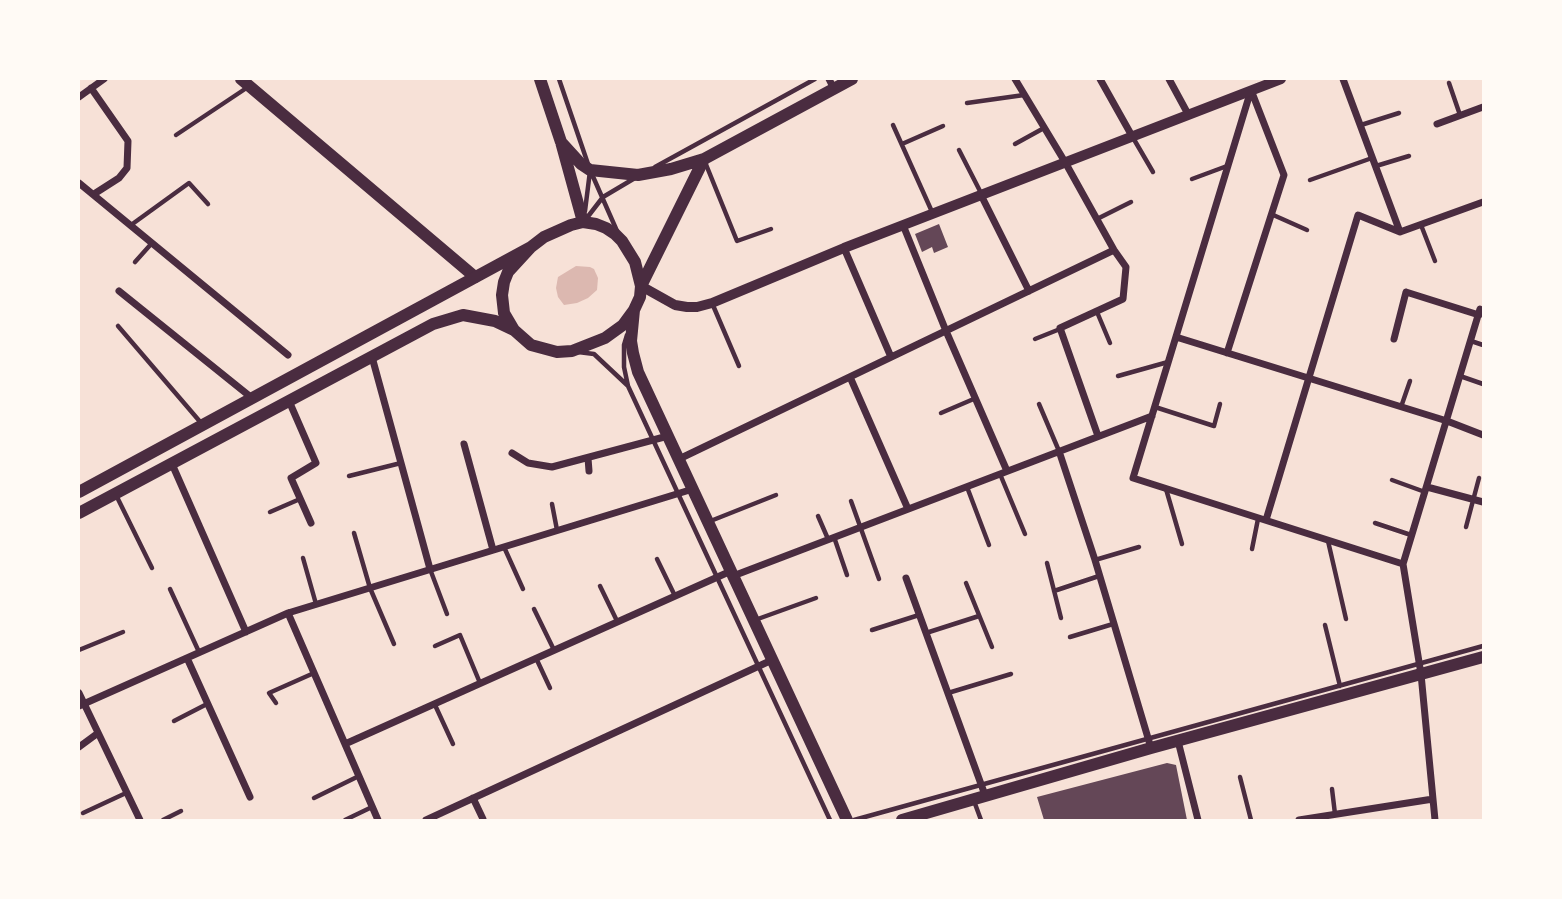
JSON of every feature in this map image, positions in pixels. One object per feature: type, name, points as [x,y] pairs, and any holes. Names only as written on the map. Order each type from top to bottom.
[{"type":"main road","points":[[540,79],[583,222]]},
{"type":"main road","points":[[561,142],[590,170],[638,175],[671,169],[704,159],[831,84],[852,79]]},
{"type":"main road","points":[[245,82],[475,277]]},
{"type":"main road","points":[[641,286],[704,159]]},
{"type":"main road","points":[[79,492],[570,225],[583,222],[596,224],[615,234],[622,242],[635,262],[641,286],[640,297],[634,310],[623,325],[606,338],[572,351],[557,352],[531,345],[514,330],[504,313],[502,295],[508,272],[531,247]]},
{"type":"main road","points":[[634,310],[631,341],[638,372],[847,820]]},
{"type":"main road","points":[[79,513],[433,324],[463,315],[477,316],[514,330]]},
{"type":"main road","points":[[902,820],[980,793],[1150,744],[1178,741],[1341,690],[1419,669],[1483,657]]},
{"type":"street","points":[[79,97],[104,79]]},
{"type":"street","points":[[1015,79],[1126,267],[1123,299],[1060,328],[1098,436]]},
{"type":"street","points":[[1100,79],[1132,136]]},
{"type":"street","points":[[1169,79],[1188,114]]},
{"type":"street","points":[[641,286],[687,307],[712,303],[844,248],[1281,79]]},
{"type":"street","points":[[1343,79],[1400,232]]},
{"type":"street","points":[[91,88],[128,141],[127,168],[119,178],[94,194]]},
{"type":"street","points":[[1251,90],[1133,478],[1403,564]]},
{"type":"street","points":[[1227,353],[1284,175],[1251,90]]},
{"type":"street","points":[[1437,124],[1483,107]]},
{"type":"street","points":[[79,183],[288,355]]},
{"type":"street","points":[[981,195],[1029,291]]},
{"type":"street","points":[[1262,519],[1309,379],[1358,215],[1400,232],[1483,202]]},
{"type":"street","points":[[903,225],[976,398],[1003,472]]},
{"type":"street","points":[[844,248],[891,357]]},
{"type":"street","points":[[679,459],[1114,250]]},
{"type":"street","points":[[120,291],[252,398]]},
{"type":"street","points":[[1394,339],[1406,292],[1481,312],[1403,564],[1419,669],[1435,820]]},
{"type":"street","points":[[1176,337],[1447,421],[1483,435]]},
{"type":"street","points":[[372,356],[430,569]]},
{"type":"street","points":[[850,377],[908,509]]},
{"type":"street","points":[[289,401],[316,463],[291,478],[311,523]]},
{"type":"street","points":[[345,744],[717,578],[861,527],[1152,416]]},
{"type":"street","points":[[512,453],[528,463],[552,467],[668,436]]},
{"type":"street","points":[[464,444],[493,550]]},
{"type":"street","points":[[1059,451],[1150,744]]},
{"type":"street","points":[[588,458],[589,471]]},
{"type":"street","points":[[172,464],[246,632]]},
{"type":"street","points":[[82,706],[288,612],[693,489]]},
{"type":"street","points":[[1426,489],[1483,502]]},
{"type":"street","points":[[906,578],[948,693],[980,793]]},
{"type":"street","points":[[288,612],[378,820]]},
{"type":"street","points":[[187,659],[250,797]]},
{"type":"street","points":[[426,820],[772,660]]},
{"type":"street","points":[[79,693],[82,706],[127,792],[138,820]]},
{"type":"street","points":[[79,747],[98,733]]},
{"type":"street","points":[[1178,741],[1198,820]]},
{"type":"street","points":[[473,798],[483,819]]},
{"type":"street","points":[[1299,820],[1335,815],[1345,817],[1433,799]]},
{"type":"lane","points":[[559,79],[590,170],[622,242]]},
{"type":"lane","points":[[583,222],[603,197],[815,79]]},
{"type":"lane","points":[[176,135],[245,82]]},
{"type":"lane","points":[[1449,83],[1460,115]]},
{"type":"lane","points":[[967,103],[1024,95]]},
{"type":"lane","points":[[1360,125],[1399,113]]},
{"type":"lane","points":[[893,125],[933,214]]},
{"type":"lane","points":[[902,144],[943,126]]},
{"type":"lane","points":[[1015,144],[1044,128]]},
{"type":"lane","points":[[1132,136],[1153,172]]},
{"type":"lane","points":[[959,150],[981,195]]},
{"type":"lane","points":[[1376,166],[1409,156]]},
{"type":"lane","points":[[1310,180],[1373,157]]},
{"type":"lane","points":[[704,159],[737,241],[771,229]]},
{"type":"lane","points":[[1192,179],[1228,166]]},
{"type":"lane","points":[[583,222],[590,170]]},
{"type":"lane","points":[[131,225],[189,183],[208,204]]},
{"type":"lane","points":[[1097,219],[1131,202]]},
{"type":"lane","points":[[1271,214],[1307,230]]},
{"type":"lane","points":[[1421,225],[1435,261]]},
{"type":"lane","points":[[135,262],[153,243]]},
{"type":"lane","points":[[712,303],[738,366]]},
{"type":"lane","points":[[634,310],[624,345],[624,367],[628,386],[830,820]]},
{"type":"lane","points":[[1097,312],[1110,342]]},
{"type":"lane","points":[[118,326],[203,425]]},
{"type":"lane","points":[[1035,340],[1060,328]]},
{"type":"lane","points":[[1471,341],[1483,345]]},
{"type":"lane","points":[[572,351],[594,354],[628,386]]},
{"type":"lane","points":[[1118,376],[1168,362]]},
{"type":"lane","points":[[1460,376],[1483,384]]},
{"type":"lane","points":[[1401,407],[1410,381]]},
{"type":"lane","points":[[941,413],[976,398]]},
{"type":"lane","points":[[1039,404],[1059,451]]},
{"type":"lane","points":[[1154,407],[1214,426],[1220,404]]},
{"type":"lane","points":[[349,476],[401,463]]},
{"type":"lane","points":[[1003,472],[1025,534]]},
{"type":"lane","points":[[1466,527],[1479,478]]},
{"type":"lane","points":[[1392,480],[1426,489]]},
{"type":"lane","points":[[967,486],[989,545]]},
{"type":"lane","points":[[1166,489],[1182,544]]},
{"type":"lane","points":[[115,494],[152,568]]},
{"type":"lane","points":[[708,523],[776,495]]},
{"type":"lane","points":[[270,512],[300,498]]},
{"type":"lane","points":[[851,500],[880,579]]},
{"type":"lane","points":[[552,504],[557,531]]},
{"type":"lane","points":[[818,516],[847,575]]},
{"type":"lane","points":[[1251,549],[1262,519]]},
{"type":"lane","points":[[1375,523],[1412,535]]},
{"type":"lane","points":[[354,533],[370,588],[394,644]]},
{"type":"lane","points":[[1328,540],[1346,619]]},
{"type":"lane","points":[[504,547],[523,589]]},
{"type":"lane","points":[[1095,560],[1139,547]]},
{"type":"lane","points":[[303,558],[316,604]]},
{"type":"lane","points":[[657,559],[675,596]]},
{"type":"lane","points":[[1047,563],[1061,618]]},
{"type":"lane","points":[[430,569],[447,614]]},
{"type":"lane","points":[[1054,591],[1100,576]]},
{"type":"lane","points":[[966,583],[992,647]]},
{"type":"lane","points":[[600,586],[617,622]]},
{"type":"lane","points":[[170,589],[200,653]]},
{"type":"lane","points":[[754,621],[816,598]]},
{"type":"lane","points":[[534,610],[554,650]]},
{"type":"lane","points":[[872,630],[919,615]]},
{"type":"lane","points":[[926,633],[979,616]]},
{"type":"lane","points":[[1070,637],[1114,623]]},
{"type":"lane","points":[[1150,744],[1341,690],[1325,625]]},
{"type":"lane","points":[[79,650],[123,632]]},
{"type":"lane","points":[[435,646],[460,635],[480,684]]},
{"type":"lane","points":[[1419,669],[1483,646]]},
{"type":"lane","points":[[536,659],[550,688]]},
{"type":"lane","points":[[276,703],[269,692],[314,673]]},
{"type":"lane","points":[[948,693],[1011,674]]},
{"type":"lane","points":[[174,721],[207,704]]},
{"type":"lane","points":[[434,704],[453,744]]},
{"type":"lane","points":[[314,797],[359,776]]},
{"type":"lane","points":[[1240,777],[1251,820]]},
{"type":"lane","points":[[1332,789],[1335,815]]},
{"type":"lane","points":[[83,813],[127,792]]},
{"type":"lane","points":[[853,820],[980,793],[981,820]]},
{"type":"lane","points":[[345,820],[372,807]]},
{"type":"lane","points":[[163,820],[181,811]]},
{"type":"shaded area","points":[[576,266],[594,269],[598,278],[597,290],[577,303],[564,305],[556,288],[558,277]]},
{"type":"building","points":[[939,224],[948,247],[934,253],[932,247],[922,252],[915,234]]},
{"type":"building","points":[[1167,763],[1176,765],[1187,820],[1044,820],[1037,797]]}]
